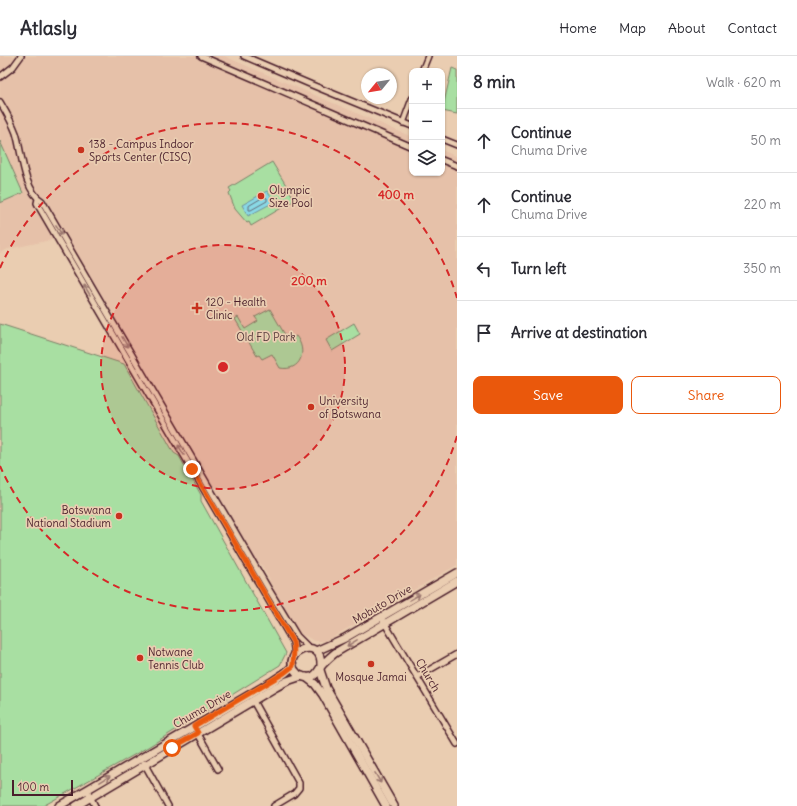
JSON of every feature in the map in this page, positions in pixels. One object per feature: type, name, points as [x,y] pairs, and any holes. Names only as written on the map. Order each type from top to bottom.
[{"type":"main road","name":"Mobuto Drive","points":[[313,650],[336,643],[383,620],[457,573]]},
{"type":"main road","points":[[304,677],[314,676],[335,653],[383,620],[457,581]]},
{"type":"main road","points":[[386,806],[323,695],[315,684],[298,674],[293,666],[295,655],[301,649],[313,650],[321,658],[321,668],[326,688],[394,806]]},
{"type":"main road","name":"Chuma Drive","points":[[76,806],[145,765],[293,666]]},
{"type":"main road","name":"Chuma Drive","points":[[59,806],[141,758],[253,701],[287,681],[304,677]]},
{"type":"street","points":[[0,77],[13,67],[21,56]]},
{"type":"street","points":[[202,56],[409,146]]},
{"type":"street","points":[[244,56],[312,86],[409,125]]},
{"type":"street","points":[[423,68],[428,56]]},
{"type":"street","points":[[0,102],[13,124],[26,177],[67,244],[293,642],[295,655]]},
{"type":"street","points":[[403,123],[410,104]]},
{"type":"street","points":[[445,139],[457,145]]},
{"type":"street","points":[[445,161],[457,166]]},
{"type":"street","points":[[38,198],[39,207],[62,248],[104,311],[272,595],[297,636],[313,650]]},
{"type":"street","points":[[62,248],[67,244]]},
{"type":"street","name":"Church","points":[[383,620],[457,744]]},
{"type":"street","points":[[417,677],[457,654]]},
{"type":"street","points":[[253,701],[299,783],[299,788],[294,794],[274,806]]},
{"type":"street","points":[[196,730],[218,769]]},
{"type":"street","points":[[141,758],[168,806]]},
{"type":"street","points":[[86,790],[96,806]]},
{"type":"shaded area","name":"University of Botswana","points":[[0,56],[224,56],[409,136],[409,176],[445,176],[445,151],[457,157],[457,565],[325,641],[315,641],[303,635],[299,632],[273,590],[274,588],[262,566],[256,561],[68,239],[65,231],[51,240],[8,249],[0,253]]},
{"type":"green space","points":[[452,68],[457,70],[457,114],[445,112],[445,98]]},
{"type":"green space","points":[[0,141],[23,193],[0,203]]},
{"type":"green space","name":"Olympic Size Pool","points":[[272,162],[295,200],[251,226],[249,222],[247,223],[235,209],[229,193],[231,191],[229,188]]},
{"type":"green space","name":"Old FD Park","points":[[270,309],[288,340],[296,336],[300,342],[302,354],[297,364],[293,367],[280,368],[272,354],[262,359],[259,355],[257,356],[235,319],[238,317],[245,329],[258,321],[255,317]]},
{"type":"green space","points":[[354,323],[360,334],[332,351],[326,340]]},
{"type":"green space","points":[[0,324],[124,364],[174,453],[179,456],[201,495],[201,501],[286,653],[280,665],[148,747],[43,806],[0,806]]},
{"type":"water","points":[[267,191],[274,202],[248,216],[242,205]]},
{"type":"place","name":"138 - Campus Indoor Sports Center (CISC)","points":[[81,150]]},
{"type":"place","name":"Olympic Size Pool","points":[[261,196]]},
{"type":"place","name":"120 - Health Clinic","points":[[197,308]]},
{"type":"place","name":"University of Botswana","points":[[311,407]]},
{"type":"place","name":"Botswana National Stadium","points":[[119,516]]},
{"type":"place","name":"Notwane Tennis Club","points":[[140,658]]},
{"type":"place","name":"Mosque Jamai","points":[[371,664]]},
{"type":"route","points":[[172,748],[198,733],[194,726],[284,673],[293,666],[295,655],[293,642],[192,469]]}]
